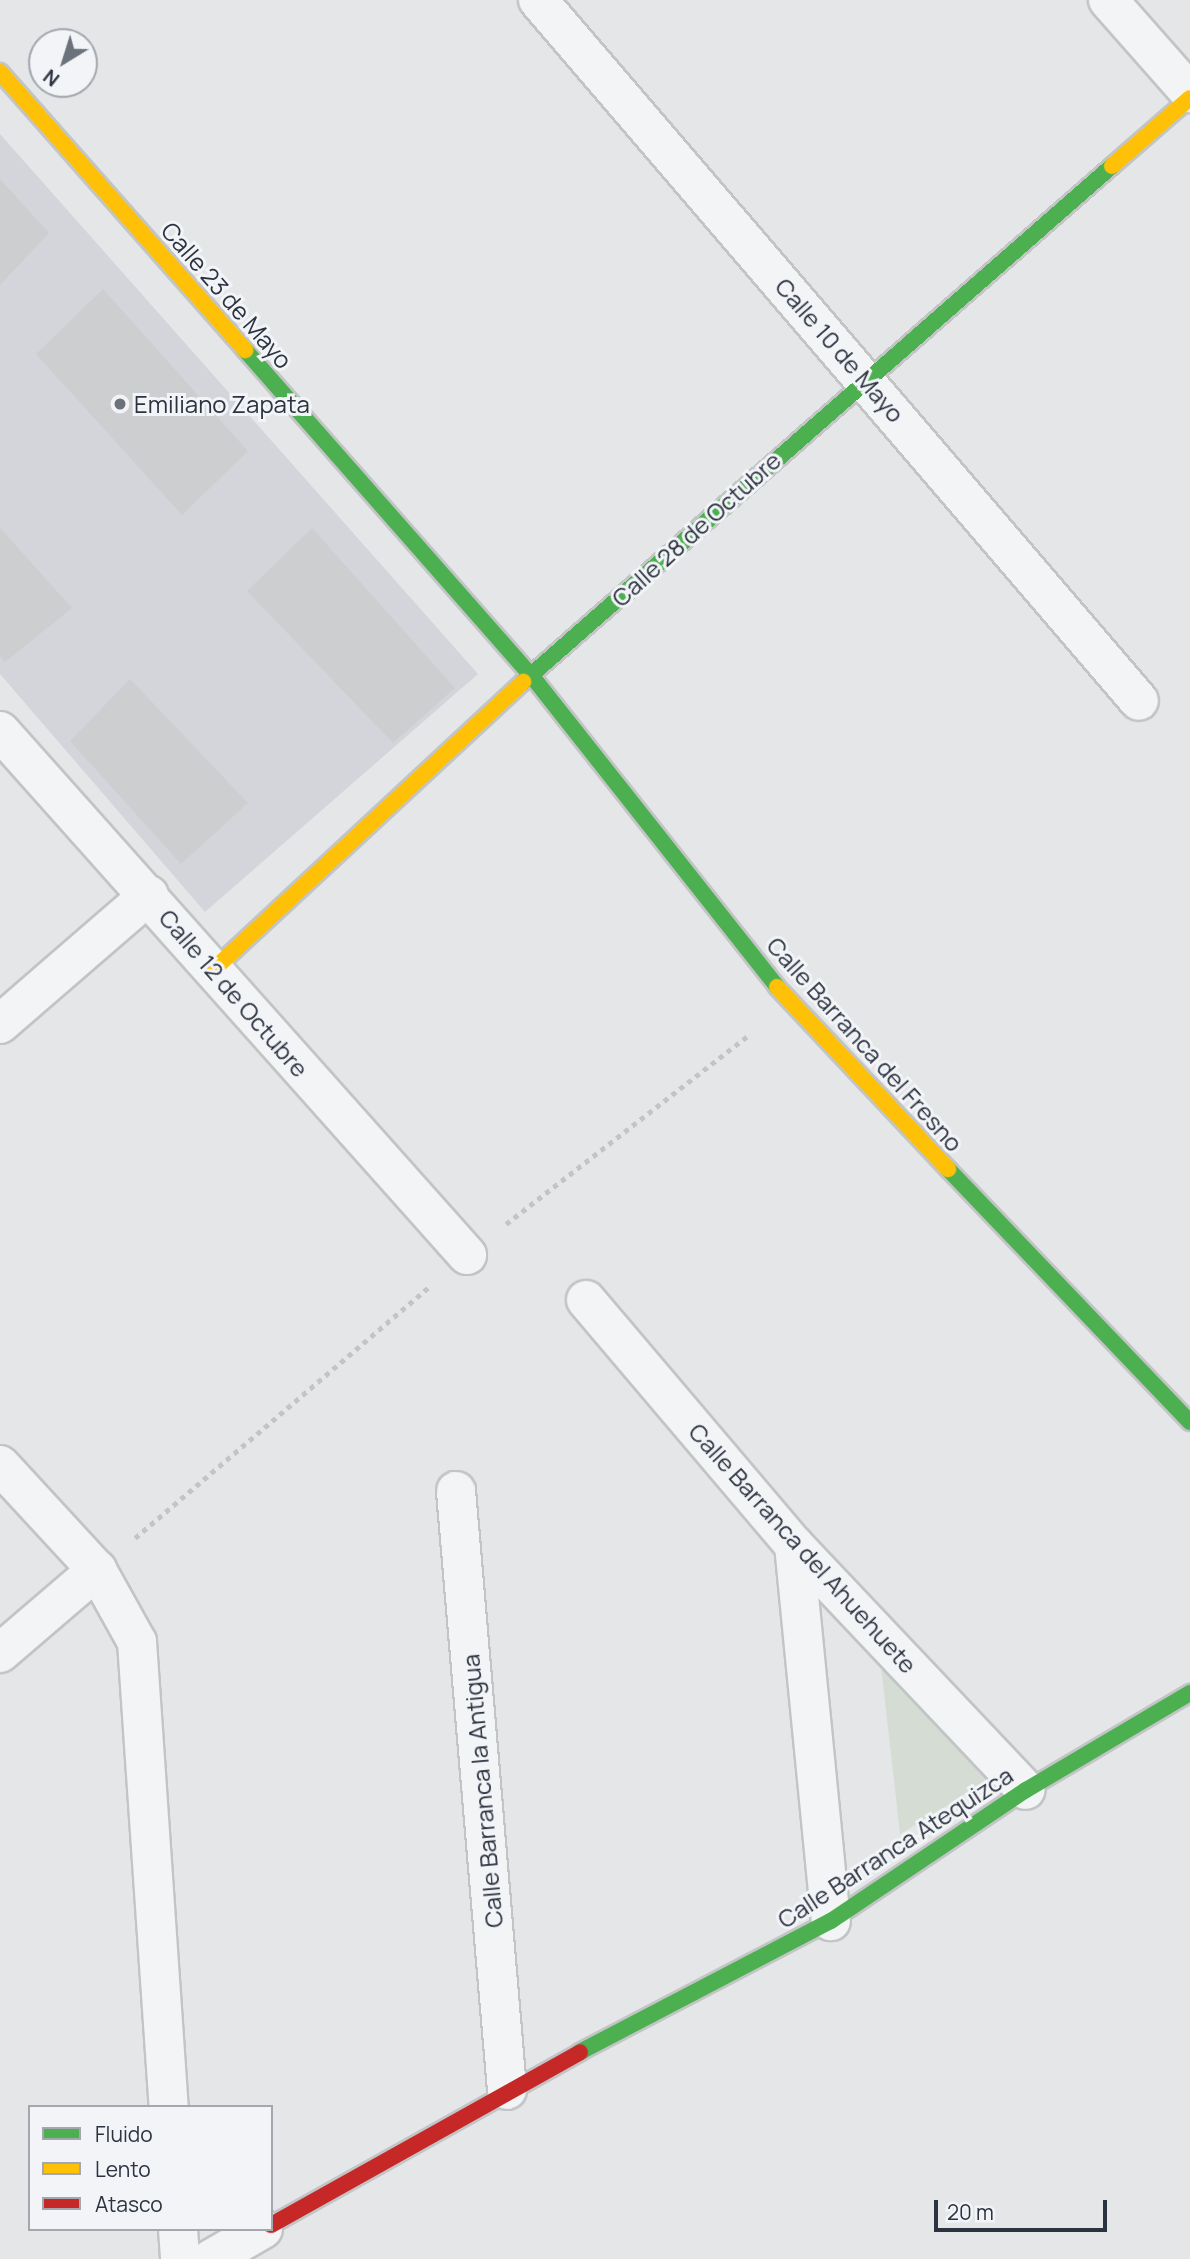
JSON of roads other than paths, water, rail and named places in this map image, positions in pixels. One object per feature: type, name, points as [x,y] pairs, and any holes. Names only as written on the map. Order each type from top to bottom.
[{"type":"street","name":"Calle 10 de Mayo","points":[[538,0],[1139,701]]},
{"type":"street","points":[[1108,0],[1190,95]]},
{"type":"street","name":"Calle 23 de Mayo","points":[[0,72],[531,675]]},
{"type":"street","name":"Calle 28 de Octubre","points":[[212,971],[531,675],[1190,95]]},
{"type":"street","name":"Calle Barranca del Fresno","points":[[531,675],[790,1003],[1190,1422]]},
{"type":"street","name":"Calle 12 de Octubre","points":[[0,732],[149,895],[212,971],[467,1255]]},
{"type":"street","points":[[0,1024],[149,895]]},
{"type":"street","name":"Calle Barranca del Ahuehuete","points":[[586,1300],[794,1545],[1026,1790]]},
{"type":"street","points":[[0,1465],[97,1570],[137,1642],[170,2105]]},
{"type":"street","name":"Calle Barranca la Antigua","points":[[456,1491],[507,2090]]},
{"type":"street","points":[[794,1545],[831,1921]]},
{"type":"street","points":[[0,1653],[97,1570]]},
{"type":"street","name":"Calle Barranca Atequizca","points":[[273,2224],[507,2090],[831,1921],[1026,1790],[1190,1693]]},
{"type":"street","points":[[178,2231],[180,2259]]},
{"type":"street","points":[[211,2259],[260,2231]]},
{"type":"place","name":"Emiliano Zapata","points":[[120,404]]}]
